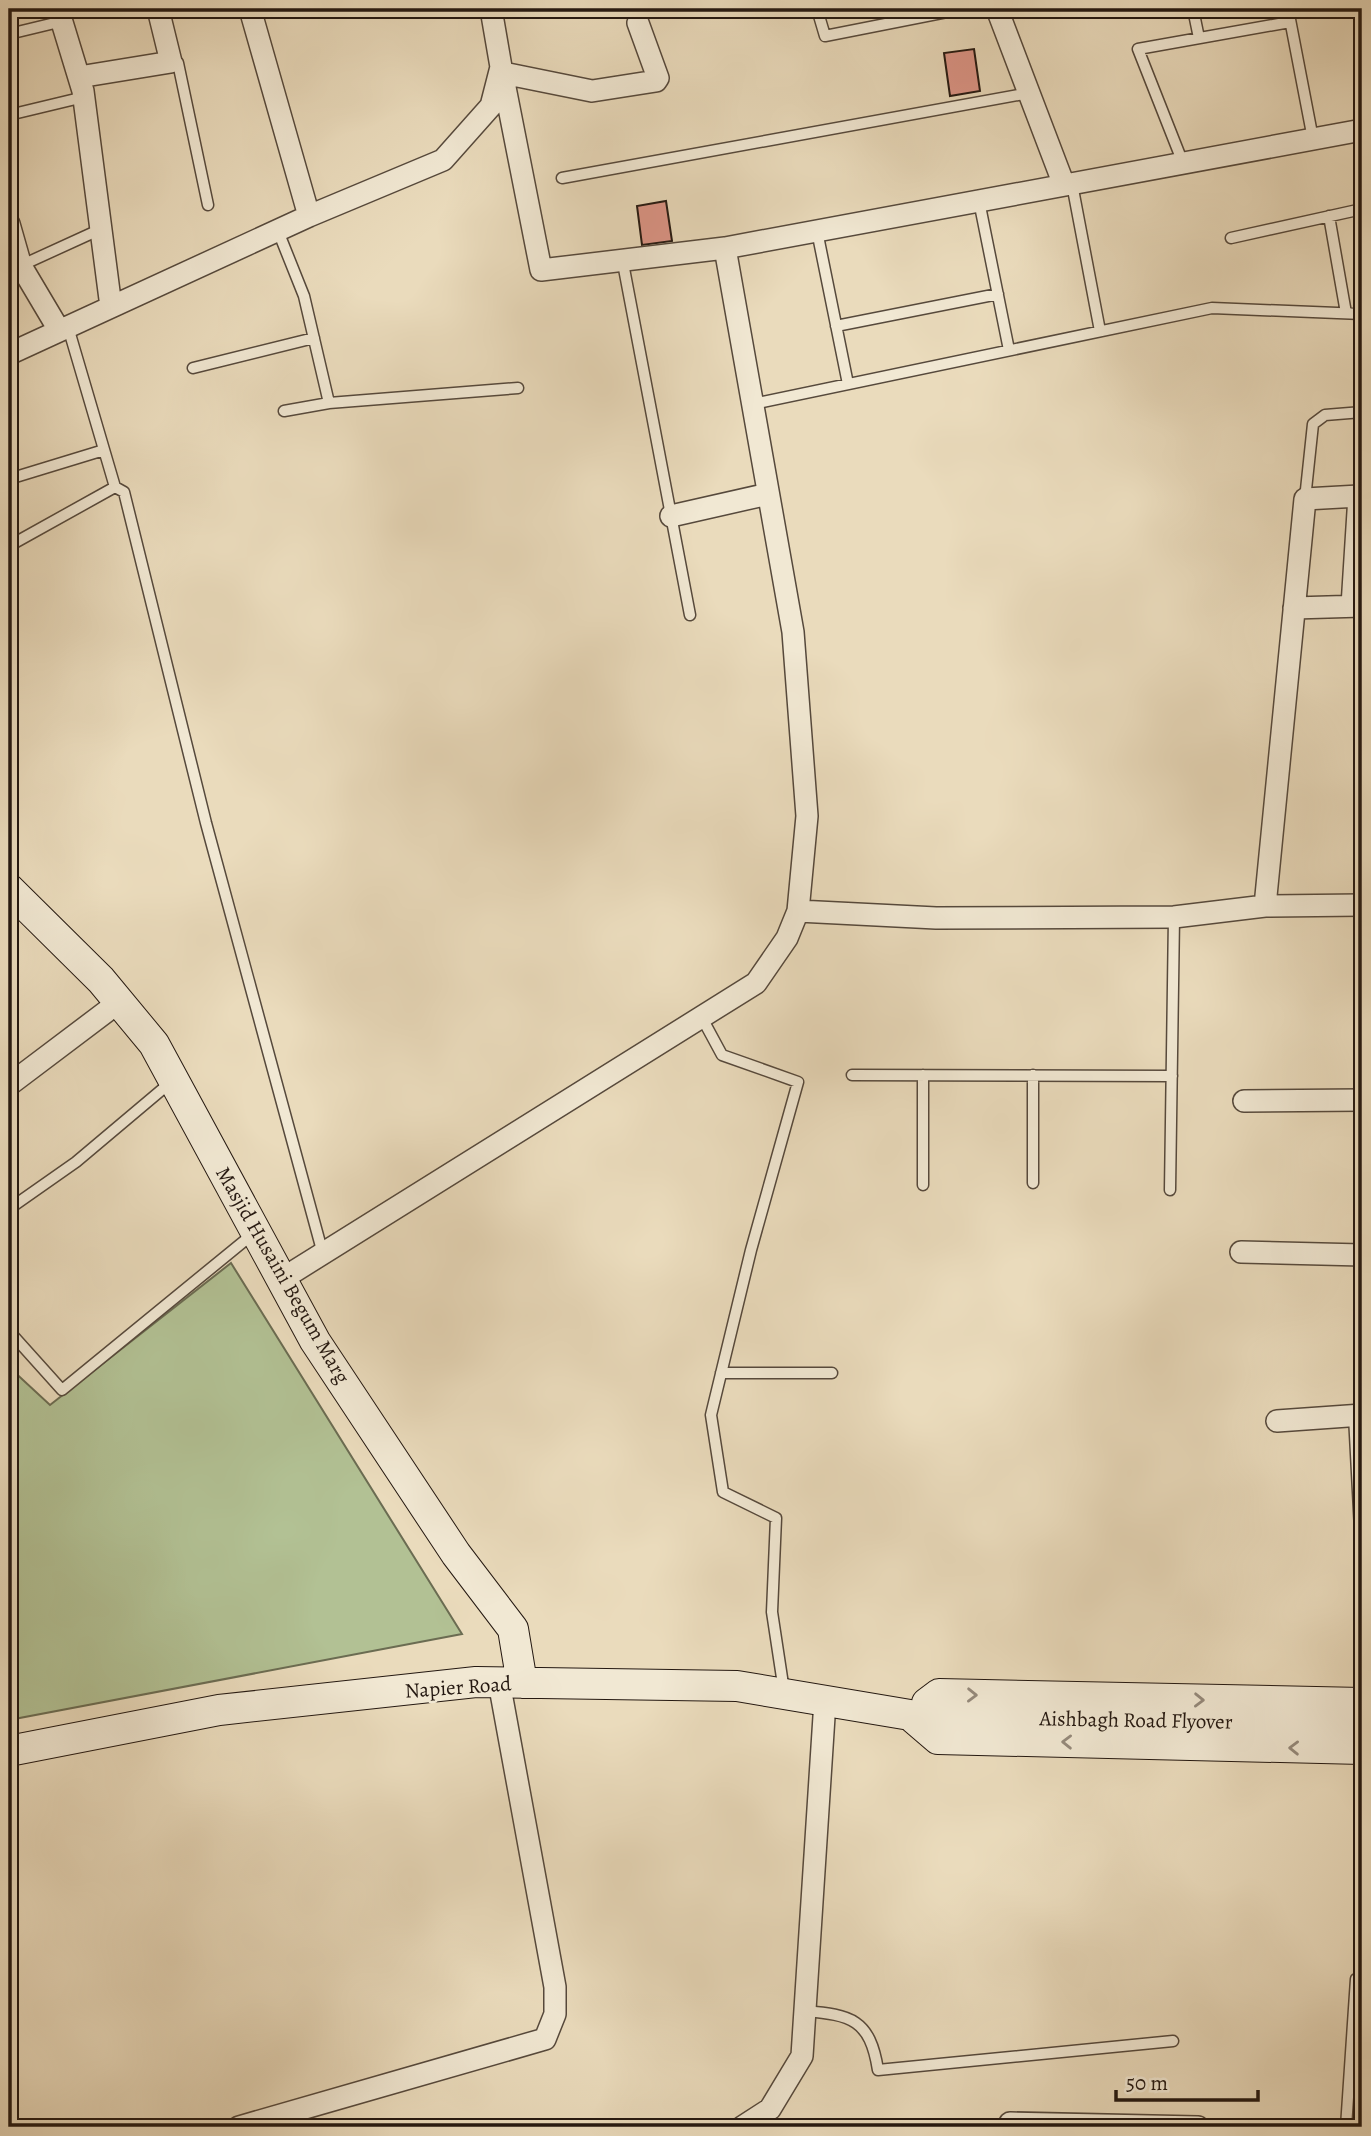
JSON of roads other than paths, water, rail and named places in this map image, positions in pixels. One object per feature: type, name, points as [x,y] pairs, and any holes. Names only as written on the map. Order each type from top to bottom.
[{"type":"street","points":[[81,87],[171,62],[158,9]]},
{"type":"street","points":[[250,9],[309,216]]},
{"type":"street","points":[[491,9],[541,270],[622,258],[725,248],[1362,130]]},
{"type":"street","points":[[1004,11],[1029,93],[1068,184]]},
{"type":"street","points":[[60,15],[81,87],[111,307]]},
{"type":"street","points":[[502,70],[592,91],[656,81],[658,78],[638,23]]},
{"type":"street","points":[[9,354],[309,216],[443,160],[491,106],[502,70]]},
{"type":"street","points":[[9,224],[15,268],[64,328]]},
{"type":"street","points":[[282,1279],[756,984],[787,938],[798,911],[807,816],[793,632],[725,248]]},
{"type":"street","points":[[671,516],[768,494]]},
{"type":"street","points":[[1265,906],[1294,608],[1305,499],[1361,496],[1357,606],[1294,608]]},
{"type":"street","name":"Masjid Husaini Begum Marg","points":[[9,889],[119,1002],[154,1044],[323,1352],[456,1553],[513,1629],[510,1682]]},
{"type":"street","points":[[798,911],[936,918],[1174,918],[1265,906],[1362,905]]},
{"type":"street","points":[[9,1085],[119,1002]]},
{"type":"street","points":[[1244,1101],[1362,1100]]},
{"type":"street","points":[[1241,1252],[1362,1255]]},
{"type":"street","points":[[1277,1421],[1358,1415]]},
{"type":"street","name":"Napier Road","points":[[9,1751],[219,1710],[475,1682],[737,1686],[910,1715]]},
{"type":"street","points":[[239,2127],[545,2039],[555,2014],[555,1987],[510,1682]]},
{"type":"street","points":[[1362,1703],[939,1695],[910,1715],[938,1739],[1362,1749]]},
{"type":"street","points":[[742,2127],[766,2118],[802,2056],[825,1701]]},
{"type":"street","name":"Aishbagh Road Flyover","points":[[910,1715],[1362,1725]]},
{"type":"street","points":[[1010,2123],[1198,2127]]},
{"type":"lane","points":[[817,9],[825,36],[962,9]]},
{"type":"lane","points":[[1193,9],[1199,38]]},
{"type":"lane","points":[[1288,9],[1313,139]]},
{"type":"lane","points":[[9,34],[60,15]]},
{"type":"lane","points":[[1182,163],[1138,49],[1290,22]]},
{"type":"lane","points":[[171,62],[178,63],[208,205]]},
{"type":"lane","points":[[9,115],[81,87]]},
{"type":"lane","points":[[562,178],[1029,93]]},
{"type":"lane","points":[[1068,184],[1101,331]]},
{"type":"lane","points":[[979,201],[1009,350]]},
{"type":"lane","points":[[1231,238],[1362,209]]},
{"type":"lane","points":[[1329,216],[1346,313]]},
{"type":"lane","points":[[15,268],[101,229]]},
{"type":"lane","points":[[278,230],[304,296],[329,403]]},
{"type":"lane","points":[[817,231],[848,384]]},
{"type":"lane","points":[[622,258],[690,615]]},
{"type":"lane","points":[[836,326],[998,294]]},
{"type":"lane","points":[[752,404],[1212,308],[1362,314]]},
{"type":"lane","points":[[64,328],[115,487],[124,492],[206,823],[323,1254]]},
{"type":"lane","points":[[193,368],[314,338]]},
{"type":"lane","points":[[284,411],[329,403],[518,388]]},
{"type":"lane","points":[[1305,499],[1313,425],[1325,415],[1362,412]]},
{"type":"lane","points":[[9,479],[104,450]]},
{"type":"lane","points":[[9,546],[115,487]]},
{"type":"lane","points":[[1170,1189],[1174,918]]},
{"type":"lane","points":[[702,1018],[722,1055],[798,1082],[778,1145],[711,1415],[723,1492],[776,1518],[772,1612],[785,1694]]},
{"type":"lane","points":[[852,1074],[1172,1076]]},
{"type":"lane","points":[[923,1075],[923,1185]]},
{"type":"lane","points":[[1033,1075],[1033,1183]]},
{"type":"lane","points":[[9,1209],[76,1162],[174,1080]]},
{"type":"lane","points":[[9,1331],[62,1390],[256,1231]]},
{"type":"lane","points":[[721,1373],[832,1373]]},
{"type":"lane","points":[[1358,1415],[1360,1530]]},
{"type":"lane","points":[[1346,2127],[1356,1979]]},
{"type":"lane","points":[[805,2011],[843,2014],[863,2029],[875,2054],[878,2070],[1172,2041]]}]
